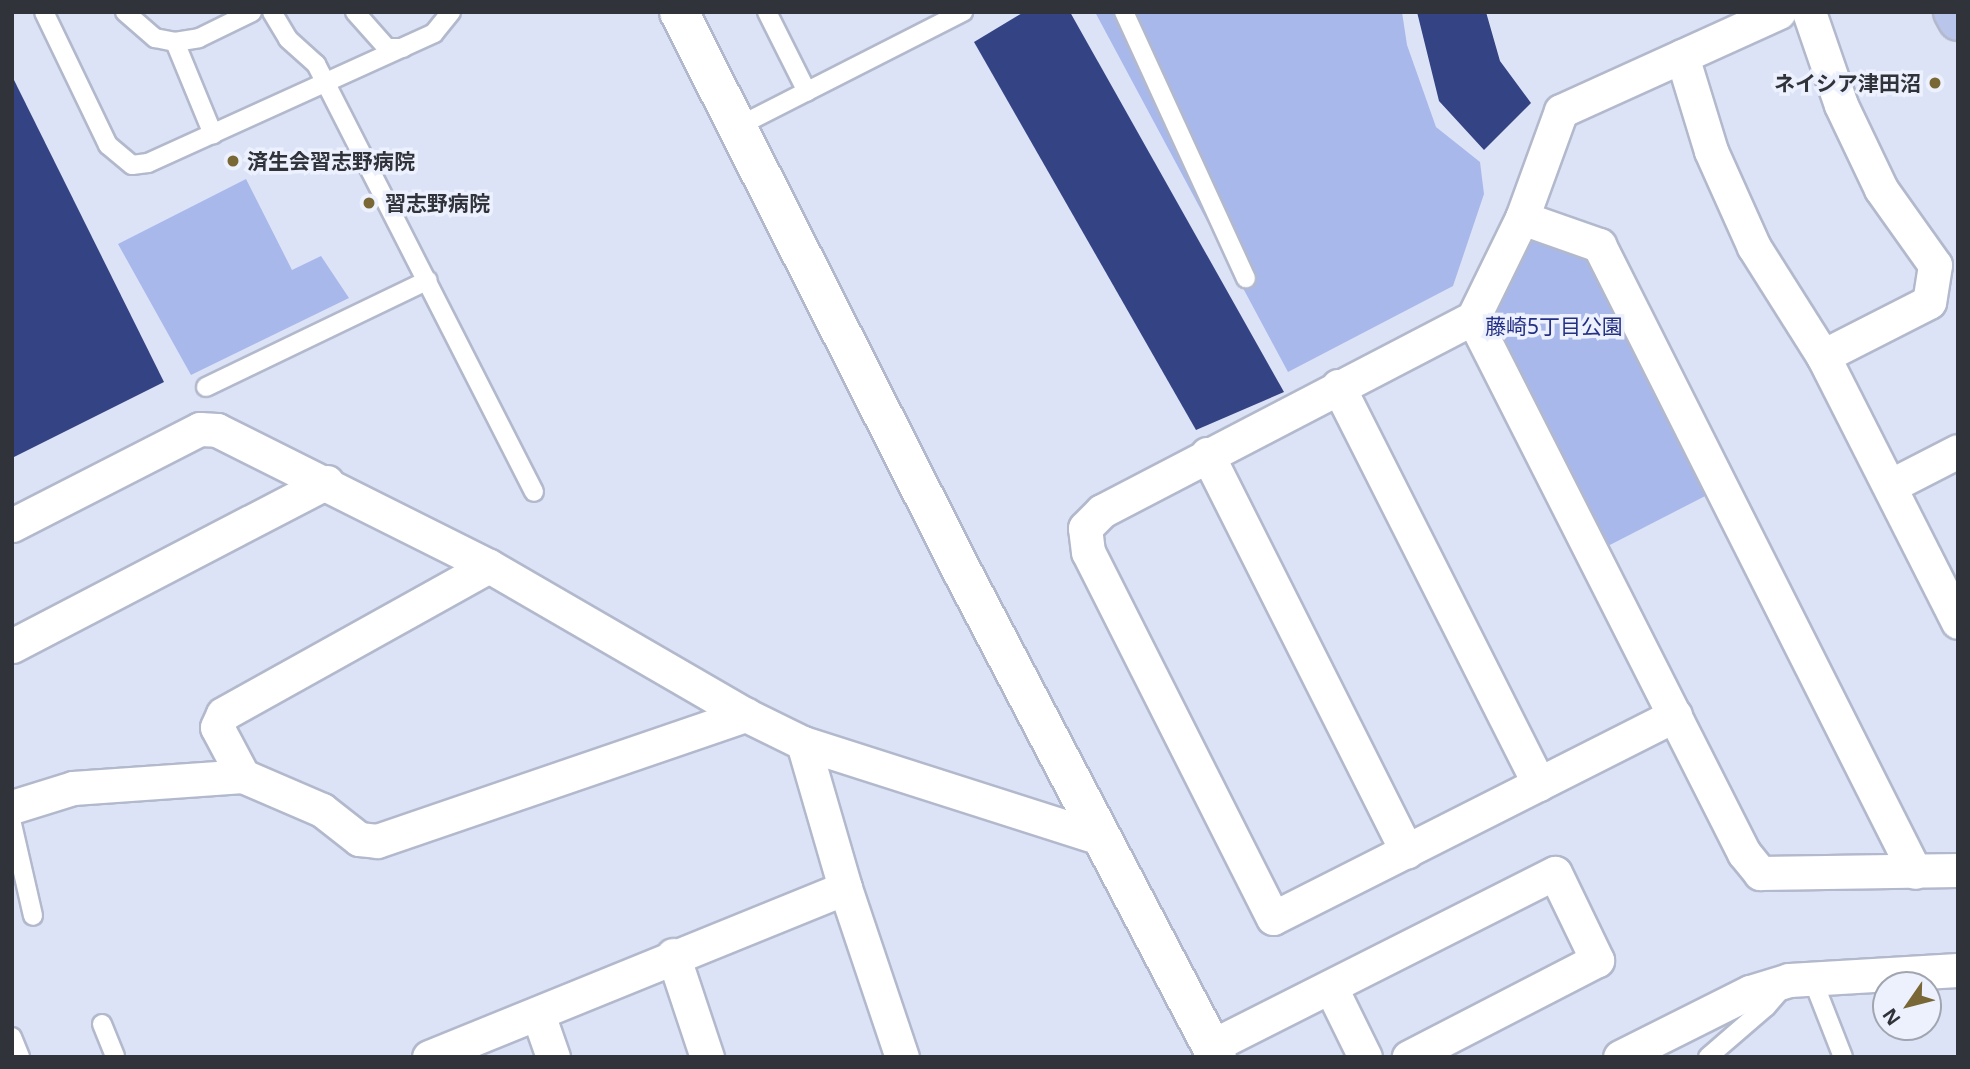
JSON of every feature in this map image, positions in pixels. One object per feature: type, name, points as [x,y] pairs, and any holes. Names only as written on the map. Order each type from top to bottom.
[{"type":"main road","points":[[1953,12],[1958,21]]},
{"type":"street","points":[[678,12],[1101,838],[1214,1052],[1331,988],[1555,873],[1597,960],[1409,1057]]},
{"type":"street","points":[[1675,715],[1273,918],[1088,552],[1085,528],[1102,511],[1207,454],[1474,318],[1522,218],[1561,111],[1779,12]]},
{"type":"street","points":[[1809,12],[1841,105],[1881,189],[1935,265],[1929,302],[1823,356]]},
{"type":"street","points":[[1682,56],[1711,151],[1754,247],[1823,356],[1956,613]]},
{"type":"street","points":[[1522,218],[1599,245],[1915,872]]},
{"type":"street","points":[[1474,318],[1744,853],[1760,873],[1958,870]]},
{"type":"street","points":[[1338,386],[1539,784]]},
{"type":"street","points":[[12,525],[200,429],[218,430],[327,482],[489,566],[746,715],[803,743],[1101,838]]},
{"type":"street","points":[[1890,486],[1958,451]]},
{"type":"street","points":[[1207,454],[1407,851]]},
{"type":"street","points":[[12,646],[327,482]]},
{"type":"street","points":[[243,776],[217,727],[223,714],[489,566]]},
{"type":"street","points":[[12,807],[73,789],[243,776],[322,810],[359,839],[377,841],[746,715]]},
{"type":"street","points":[[803,743],[845,888],[902,1057]]},
{"type":"street","points":[[429,1057],[538,1014],[673,955],[845,888]]},
{"type":"street","points":[[673,955],[707,1057]]},
{"type":"street","points":[[1620,1057],[1750,992],[1800,979],[1958,970]]},
{"type":"street","points":[[1331,988],[1365,1057]]},
{"type":"street","points":[[538,1014],[553,1057]]},
{"type":"lane","points":[[44,12],[108,145],[120,158],[132,165],[148,163],[324,81],[403,48],[434,33],[451,12]]},
{"type":"lane","points":[[125,12],[155,38],[175,42],[199,38],[252,12]]},
{"type":"lane","points":[[272,12],[288,39],[316,64],[534,492]]},
{"type":"lane","points":[[355,12],[380,43],[403,48]]},
{"type":"lane","points":[[768,12],[807,92]]},
{"type":"lane","points":[[737,127],[962,12]]},
{"type":"lane","points":[[1124,12],[1246,278]]},
{"type":"lane","points":[[175,42],[213,134]]},
{"type":"lane","points":[[206,387],[428,280]]},
{"type":"lane","points":[[12,824],[33,916]]},
{"type":"lane","points":[[1708,1057],[1800,979],[1843,1057]]},
{"type":"lane","points":[[102,1024],[115,1057]]},
{"type":"lane","points":[[12,1037],[20,1057]]},
{"type":"green space","points":[[1095,12],[1402,12],[1407,45],[1436,127],[1480,162],[1484,194],[1453,286],[1288,372]]},
{"type":"green space","points":[[246,179],[292,270],[321,256],[349,298],[191,375],[118,244]]},
{"type":"green space","name":"藤崎5丁目公園","points":[[1526,228],[1589,250],[1713,492],[1604,548],[1473,318]]},
{"type":"building","points":[[1024,12],[1070,12],[1284,392],[1196,430],[974,42]]},
{"type":"building","points":[[1417,12],[1486,12],[1500,61],[1531,103],[1484,150],[1439,101]]},
{"type":"building","points":[[12,76],[164,382],[12,458]]},
{"type":"place","name":"ネイシア津田沼","points":[[1935,83]]},
{"type":"place","name":"済生会習志野病院","points":[[233,161]]},
{"type":"place","name":"習志野病院","points":[[369,203]]}]
